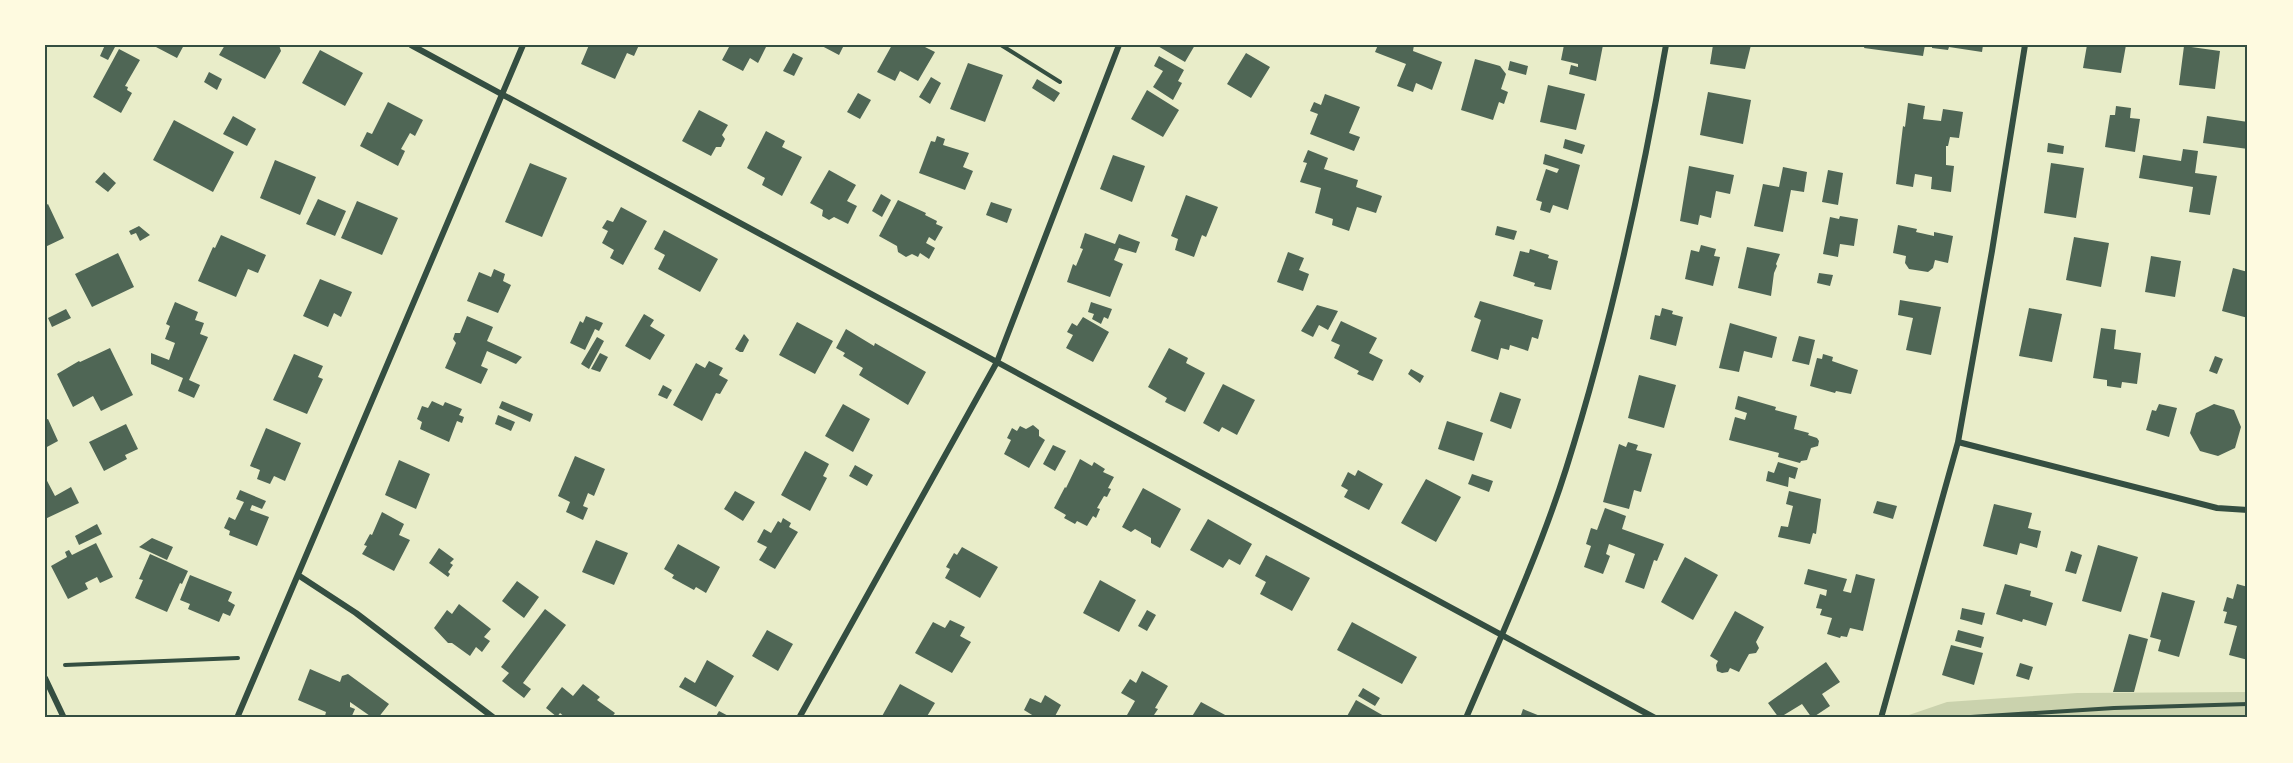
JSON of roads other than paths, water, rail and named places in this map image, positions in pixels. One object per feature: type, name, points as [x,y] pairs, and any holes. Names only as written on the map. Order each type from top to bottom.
[{"type":"street","points":[[411,45],[1655,718]]},
{"type":"street","points":[[237,718],[523,45]]},
{"type":"street","points":[[799,718],[997,362],[1119,45]]},
{"type":"street","points":[[1466,718],[1502,636],[1566,471],[1603,342],[1643,174],[1666,45]]},
{"type":"street","points":[[1881,718],[1958,442],[2025,45]]},
{"type":"street","points":[[1958,442],[2217,508],[2248,510]]},
{"type":"street","points":[[298,575],[357,613],[494,718]]},
{"type":"street","points":[[45,678],[64,718]]}]
